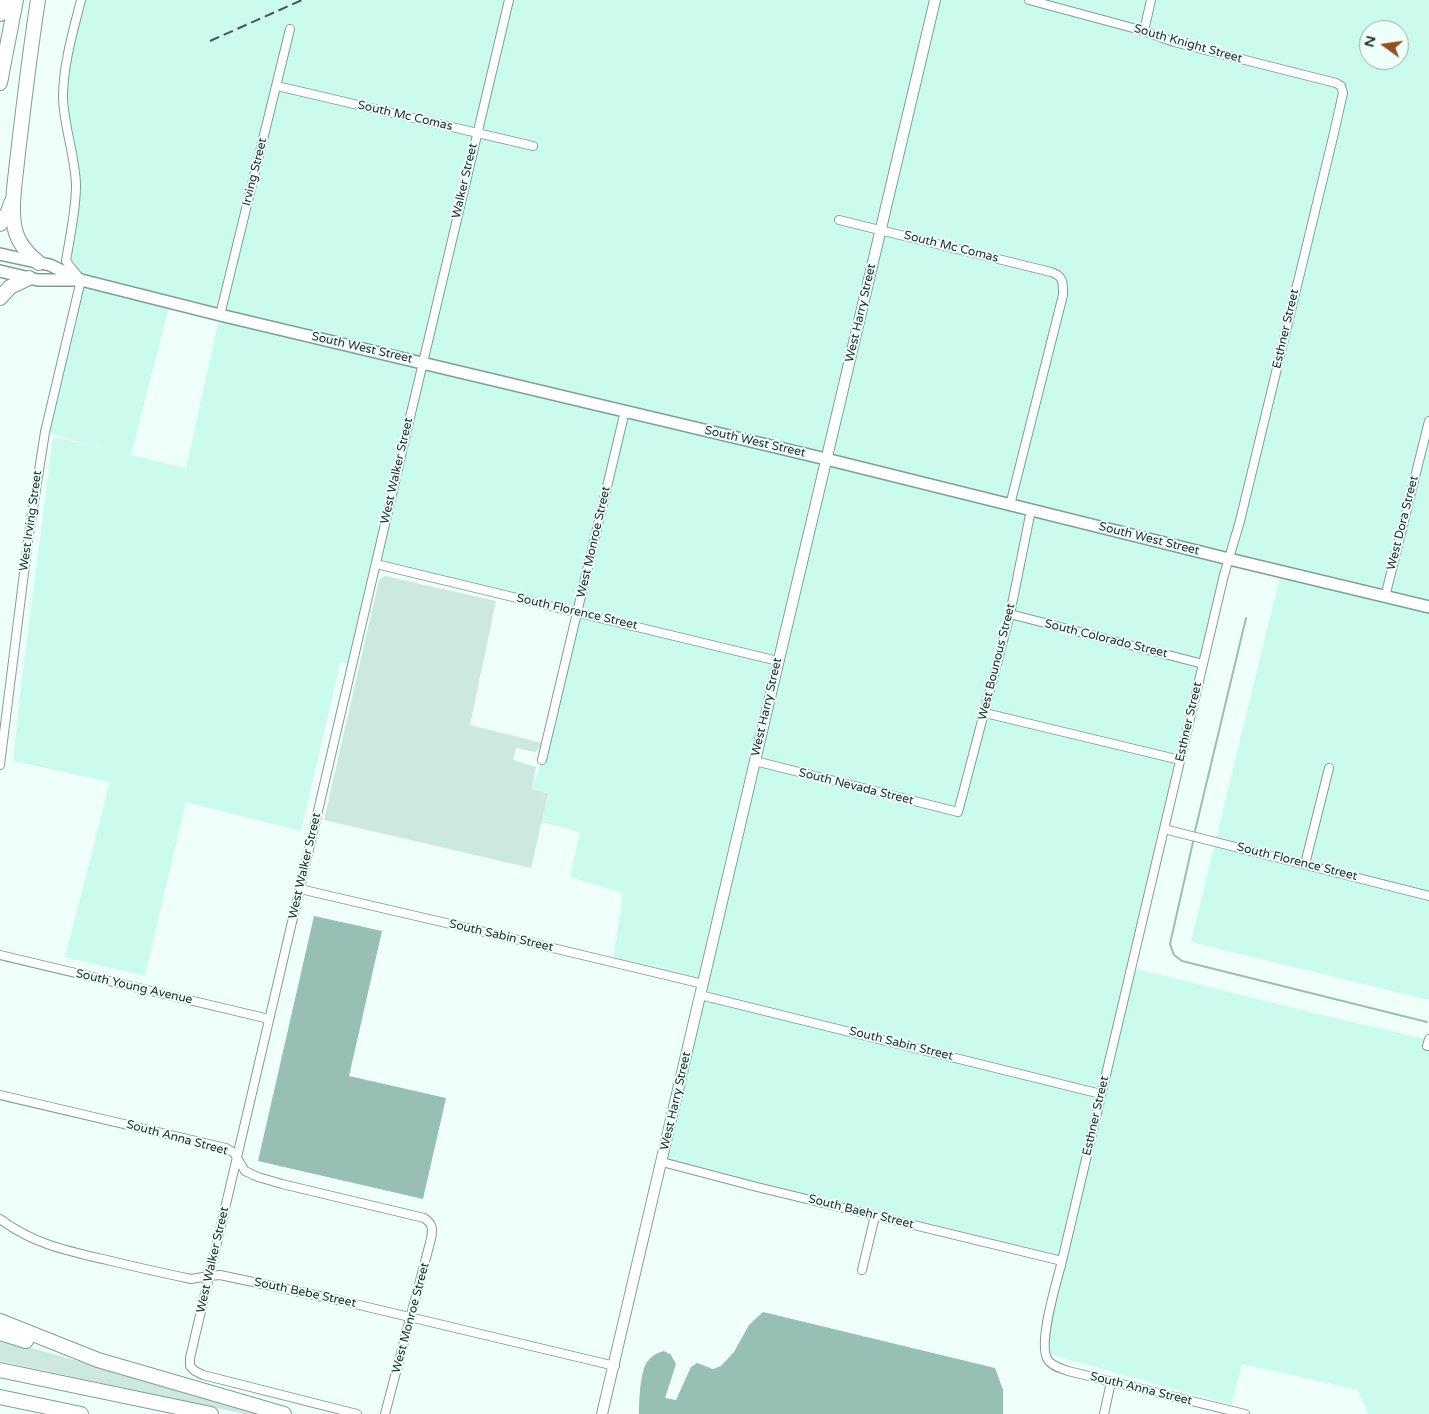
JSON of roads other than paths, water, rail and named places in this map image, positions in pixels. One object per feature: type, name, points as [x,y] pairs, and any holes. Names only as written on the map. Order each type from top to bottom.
[{"type":"highway","points":[[0,14],[2,0]]},
{"type":"highway","points":[[0,83],[16,0]]},
{"type":"highway","points":[[38,0],[28,64],[13,197],[15,232],[23,248],[39,263]]},
{"type":"highway","points":[[0,224],[8,212],[13,197]]},
{"type":"highway","points":[[0,298],[10,288],[29,278]]},
{"type":"highway","points":[[0,1321],[98,1360],[284,1414]]},
{"type":"highway","points":[[0,1334],[65,1352],[83,1355]]},
{"type":"highway","points":[[0,1370],[211,1414]]},
{"type":"highway","points":[[0,1397],[81,1414]]},
{"type":"highway","points":[[0,1407],[35,1409],[49,1407]]},
{"type":"main road","name":"South West Street","points":[[0,254],[50,265],[81,280],[220,315],[826,459],[1429,608]]},
{"type":"main road","name":"South West Street","points":[[0,271],[38,280],[81,280]]},
{"type":"street","points":[[81,0],[65,69],[63,98],[76,184],[73,219],[66,260],[81,280]]},
{"type":"street","name":"Walker Street","points":[[422,362],[509,0]]},
{"type":"street","name":"West Harry Street","points":[[602,1414],[935,0]]},
{"type":"street","name":"South Knight Street","points":[[1029,0],[1144,31],[1174,42],[1336,83],[1341,86],[1343,93]]},
{"type":"street","points":[[1144,31],[1151,0]]},
{"type":"street","name":"Irving Street","points":[[220,315],[290,29]]},
{"type":"street","name":"South Mc Comas","points":[[277,86],[533,146]]},
{"type":"street","name":"Esthner Street","points":[[1046,1353],[1044,1343],[1047,1324],[1101,1094],[1228,559],[1240,521],[1343,93]]},
{"type":"street","name":"South Mc Comas","points":[[839,220],[1051,272],[1058,274],[1063,282],[1062,294],[1010,504]]},
{"type":"street","name":"West Irving Street","points":[[0,765],[1,744],[28,542],[45,432],[81,280]]},
{"type":"street","name":"West Walker Street","points":[[356,1414],[203,1375],[190,1366],[190,1358],[422,362]]},
{"type":"street","name":"West Monroe Street","points":[[542,760],[625,411]]},
{"type":"street","name":"West Dora Street","points":[[1385,597],[1429,421]]},
{"type":"street","name":"West Bounous Street","points":[[958,812],[1010,614],[1031,510]]},
{"type":"street","name":"South Florence Street","points":[[376,564],[778,661]]},
{"type":"street","name":"South Colorado Street","points":[[1010,614],[1203,664]]},
{"type":"street","points":[[985,713],[1180,760]]},
{"type":"street","name":"South Nevada Street","points":[[755,761],[958,812]]},
{"type":"street","points":[[1305,864],[1329,768]]},
{"type":"street","name":"South Florence Street","points":[[1164,829],[1429,896]]},
{"type":"street","name":"South Sabin Street","points":[[300,889],[703,984]]},
{"type":"street","name":"South Young Avenue","points":[[0,955],[269,1019]]},
{"type":"street","name":"South Sabin Street","points":[[700,995],[1101,1094]]},
{"type":"street","name":"South Anna Street","points":[[0,1095],[226,1148],[234,1153],[245,1171],[258,1177],[424,1218],[430,1222]]},
{"type":"street","name":"South Baehr Street","points":[[662,1162],[756,1187],[1062,1261]]},
{"type":"street","points":[[862,1270],[876,1216]]},
{"type":"street","name":"South Bebe Street","points":[[0,1219],[22,1234],[66,1251],[191,1279],[220,1275],[338,1300],[614,1366]]},
{"type":"street","name":"West Monroe Street","points":[[385,1414],[432,1239],[430,1222]]},
{"type":"street","name":"South Anna Street","points":[[1046,1353],[1047,1359],[1054,1366],[1068,1371],[1245,1414]]},
{"type":"street","points":[[1104,1414],[1111,1382]]},
{"type":"waterway","points":[[1195,831],[1246,618]]},
{"type":"waterway","points":[[1193,842],[1170,944],[1174,955],[1182,961],[1427,1022]]},
{"type":"railway","points":[[210,41],[302,0]]}]
